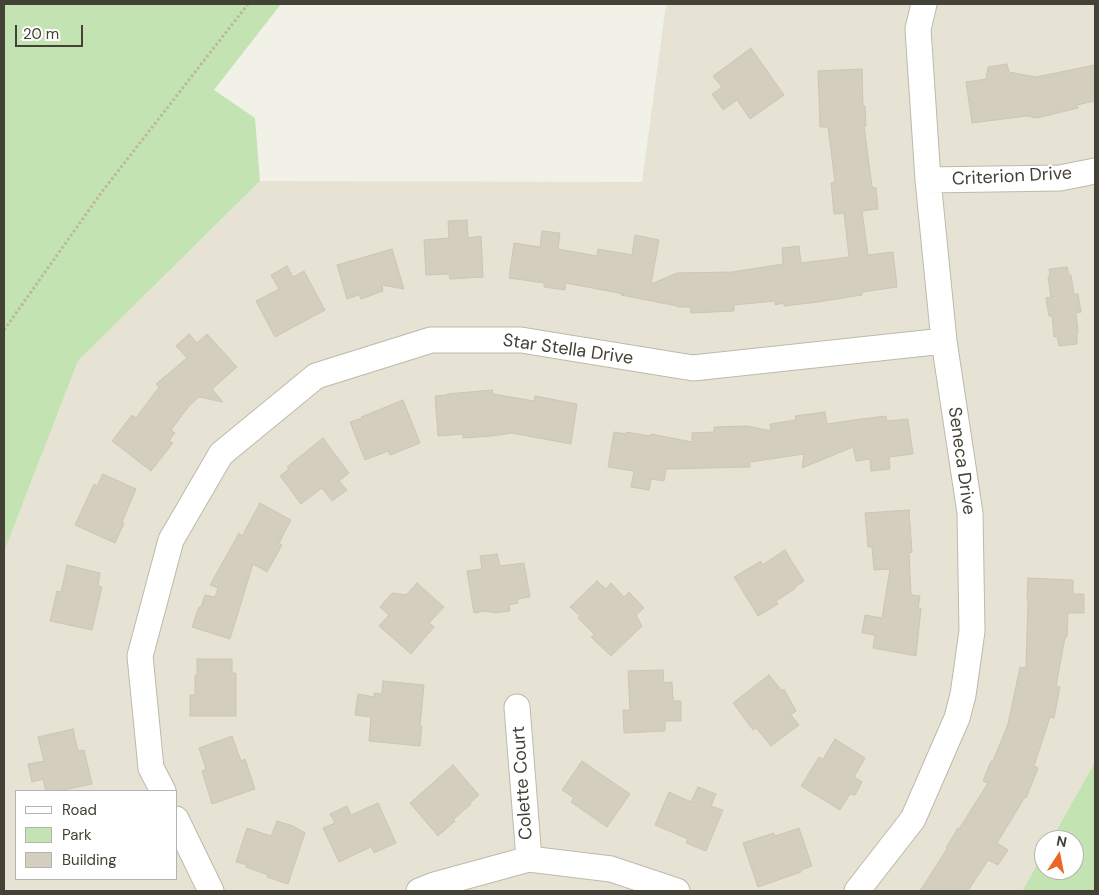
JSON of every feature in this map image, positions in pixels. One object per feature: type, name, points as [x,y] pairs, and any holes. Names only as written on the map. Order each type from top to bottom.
[{"type":"street","name":"Seneca Drive","points":[[857,891],[914,820],[957,718],[963,695],[972,631],[970,513],[944,341],[928,180],[918,29],[924,4]]},
{"type":"street","name":"Criterion Drive","points":[[928,180],[1060,178],[1095,171]]},
{"type":"street","name":"Star Stella Drive","points":[[162,790],[151,768],[140,656],[171,540],[221,454],[316,376],[431,340],[521,340],[693,368],[944,341]]},
{"type":"street","name":"Colette Court","points":[[518,707],[529,859]]},
{"type":"street","points":[[178,823],[211,891]]},
{"type":"street","points":[[419,891],[434,885],[469,884],[529,859],[611,869],[677,891]]},
{"type":"path","points":[[4,330],[101,193],[248,4]]},
{"type":"shaded area","points":[[666,4],[1095,4],[1095,762],[1057,830],[1034,830],[1034,870],[1022,891],[4,891],[4,552],[78,361],[260,181],[642,182]]},
{"type":"green space","points":[[4,4],[281,4],[214,90],[255,118],[260,181],[78,361],[4,552]]},
{"type":"green space","points":[[1095,762],[1095,891],[1022,891],[1034,870],[1034,880],[1084,880],[1084,830],[1057,830]]},
{"type":"building","points":[[751,48],[784,95],[750,119],[737,100],[723,110],[712,94],[722,87],[713,76]]},
{"type":"building","points":[[1007,64],[1009,72],[1036,77],[1095,65],[1095,101],[1077,105],[1078,108],[1037,118],[1027,116],[972,123],[966,82],[986,79],[988,67]]},
{"type":"building","points":[[862,69],[863,106],[865,106],[866,126],[864,126],[872,187],[876,188],[878,209],[862,211],[868,255],[893,252],[897,287],[862,292],[862,295],[818,302],[784,306],[784,303],[775,305],[775,301],[734,305],[734,311],[691,313],[690,307],[677,307],[621,295],[624,294],[566,283],[565,290],[544,287],[544,283],[509,278],[514,243],[540,247],[542,231],[560,233],[558,249],[597,256],[598,249],[632,255],[635,235],[659,240],[651,284],[677,273],[732,272],[783,264],[782,248],[799,246],[801,263],[849,257],[844,213],[834,214],[831,183],[835,182],[828,127],[820,127],[818,71]]},
{"type":"building","points":[[467,220],[468,238],[481,236],[483,277],[450,279],[449,274],[426,275],[424,240],[449,238],[448,221]]},
{"type":"building","points":[[392,249],[404,289],[382,285],[383,291],[361,299],[359,295],[347,299],[337,265]]},
{"type":"building","points":[[287,266],[293,277],[304,271],[325,310],[275,337],[256,301],[279,289],[271,275]]},
{"type":"building","points":[[1067,267],[1069,275],[1071,275],[1074,294],[1078,294],[1081,312],[1076,313],[1077,344],[1059,346],[1057,336],[1054,337],[1052,316],[1049,316],[1046,298],[1051,297],[1048,277],[1050,277],[1049,269]]},
{"type":"building","points":[[189,334],[197,343],[207,334],[237,367],[212,389],[223,402],[199,397],[189,406],[171,430],[175,433],[169,441],[173,443],[151,471],[112,441],[132,415],[136,418],[159,387],[156,384],[187,358],[176,346]]},
{"type":"building","points":[[492,390],[493,394],[534,401],[535,396],[577,404],[571,444],[512,433],[463,438],[463,434],[438,436],[435,396]]},
{"type":"building","points":[[403,400],[420,443],[390,455],[388,451],[365,460],[350,422]]},
{"type":"building","points":[[825,412],[827,424],[886,416],[887,421],[908,419],[913,454],[889,457],[890,469],[871,471],[870,459],[856,461],[853,447],[802,468],[804,454],[750,462],[750,467],[666,469],[664,481],[651,479],[649,490],[631,487],[634,471],[608,467],[614,432],[650,436],[651,434],[692,442],[692,433],[714,432],[714,427],[747,426],[771,431],[770,424],[796,420],[795,416]]},
{"type":"building","points":[[323,438],[349,473],[339,481],[347,490],[332,501],[322,488],[301,504],[280,476],[289,469],[287,467]]},
{"type":"building","points":[[103,474],[136,489],[115,543],[75,525],[94,484],[97,486]]},
{"type":"building","points":[[260,503],[291,520],[279,543],[282,545],[267,572],[253,564],[230,639],[192,627],[205,595],[215,597],[218,588],[210,585],[239,533],[242,536]]},
{"type":"building","points":[[909,510],[912,552],[909,553],[911,595],[920,596],[918,608],[921,608],[916,656],[873,648],[875,635],[862,633],[865,615],[882,618],[890,569],[874,570],[872,547],[868,547],[865,513]]},
{"type":"building","points":[[785,550],[804,581],[776,601],[778,604],[758,616],[734,577],[761,561],[762,565]]},
{"type":"building","points":[[497,554],[500,566],[524,563],[530,597],[517,599],[518,603],[509,605],[510,611],[474,613],[467,571],[482,569],[480,556]]},
{"type":"building","points":[[67,565],[100,573],[98,586],[102,587],[92,630],[50,621],[57,591],[61,592]]},
{"type":"building","points":[[1028,578],[1073,580],[1073,594],[1084,594],[1084,613],[1068,613],[1067,637],[1065,637],[1056,686],[1060,687],[1054,718],[1050,717],[1034,766],[1038,768],[1026,798],[997,843],[1008,850],[998,865],[988,860],[968,891],[920,891],[988,783],[983,781],[1008,724],[1020,667],[1026,668]]},
{"type":"building","points":[[597,581],[606,589],[611,583],[624,597],[629,592],[644,608],[636,615],[642,626],[611,656],[591,637],[594,634],[570,607]]},
{"type":"building","points":[[417,583],[444,607],[429,623],[434,627],[411,654],[379,626],[389,615],[380,607],[392,593],[406,595]]},
{"type":"building","points":[[197,659],[232,659],[232,673],[236,673],[236,716],[190,716],[190,695],[195,695]]},
{"type":"building","points":[[663,670],[664,683],[672,682],[673,701],[681,701],[681,721],[665,721],[665,731],[624,733],[623,710],[630,710],[628,671]]},
{"type":"building","points":[[769,675],[782,691],[784,689],[796,711],[791,715],[799,725],[771,746],[756,728],[753,730],[733,703]]},
{"type":"building","points":[[383,681],[424,685],[420,746],[369,741],[371,717],[355,715],[358,694],[374,697],[374,693],[382,694]]},
{"type":"building","points":[[73,729],[78,751],[84,750],[92,784],[63,790],[46,790],[43,779],[32,782],[28,764],[44,761],[38,737]]},
{"type":"building","points":[[232,736],[241,761],[245,759],[255,789],[212,804],[202,771],[206,769],[199,748]]},
{"type":"building","points":[[835,739],[865,758],[854,777],[862,782],[855,795],[850,794],[840,810],[801,786],[819,757],[823,759]]},
{"type":"building","points":[[582,761],[630,794],[607,827],[571,802],[574,798],[562,790]]},
{"type":"building","points":[[453,765],[479,795],[438,836],[410,803]]},
{"type":"building","points":[[698,787],[716,794],[711,806],[723,810],[706,851],[686,843],[688,839],[655,825],[669,792],[691,802]]},
{"type":"building","points":[[378,803],[396,843],[374,853],[371,847],[339,862],[323,828],[335,823],[330,814],[347,806],[351,815]]},
{"type":"building","points":[[277,821],[293,826],[305,833],[288,884],[267,877],[268,875],[236,862],[247,828],[271,836]]},
{"type":"building","points":[[799,828],[812,866],[801,870],[801,872],[758,887],[743,843],[774,833],[775,836]]}]
